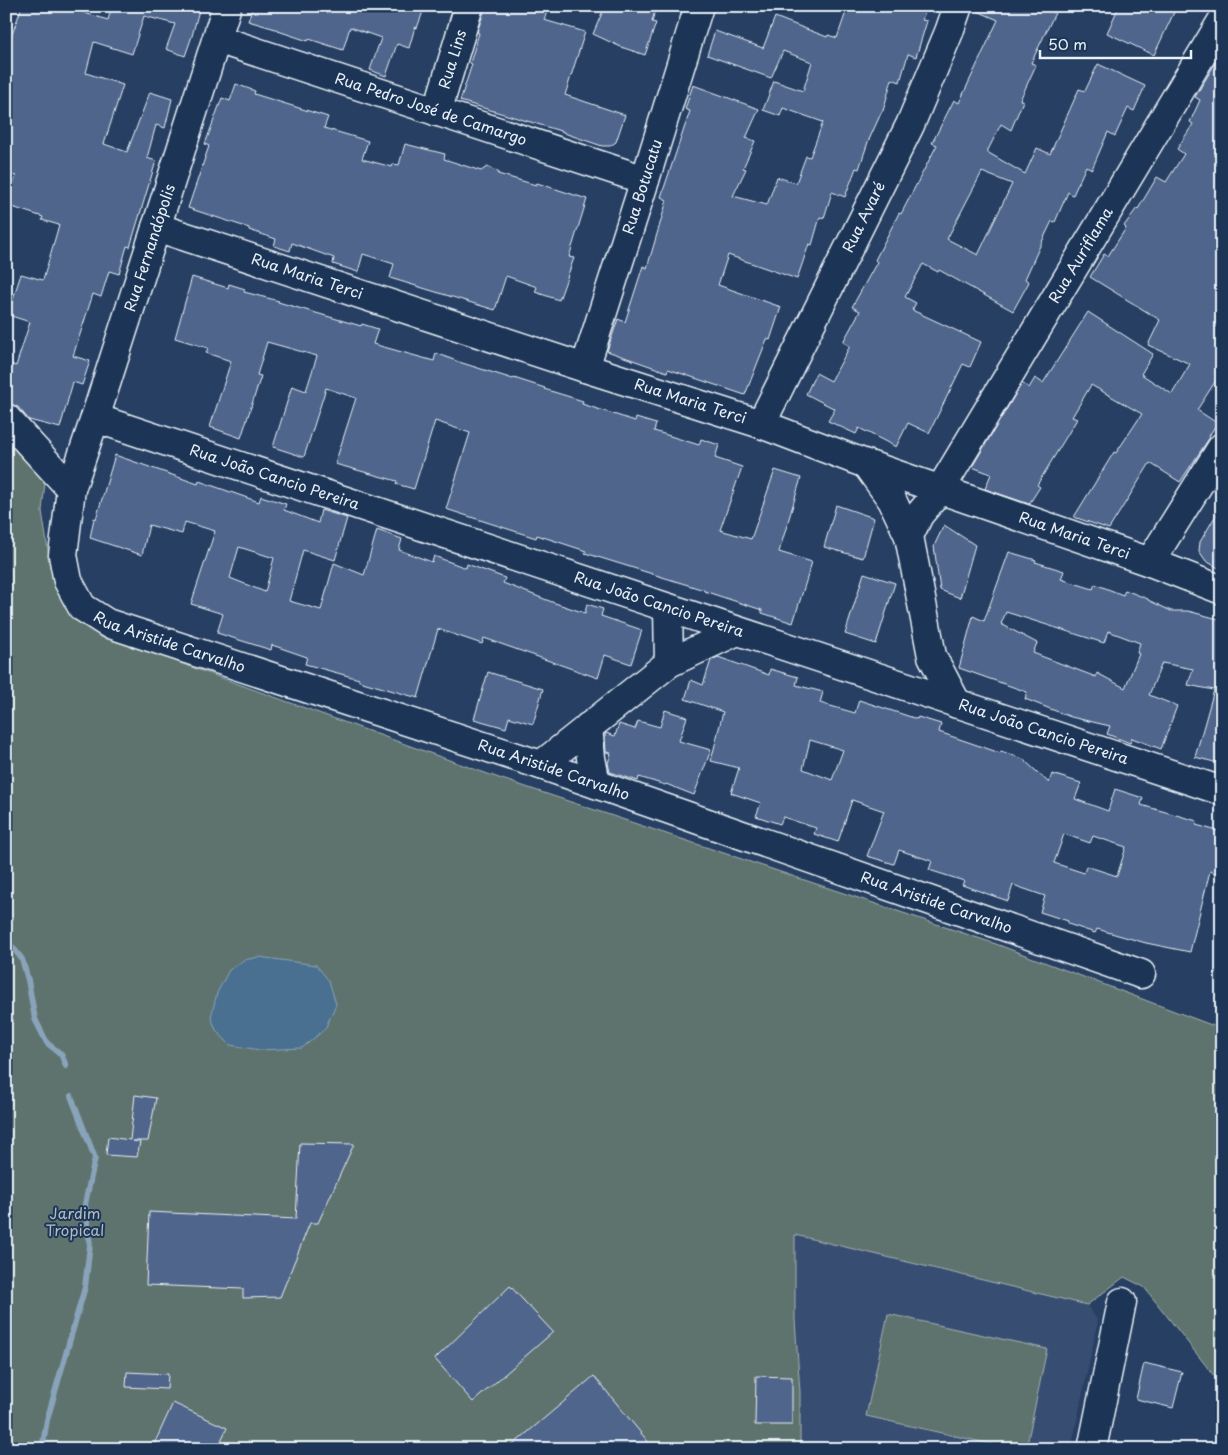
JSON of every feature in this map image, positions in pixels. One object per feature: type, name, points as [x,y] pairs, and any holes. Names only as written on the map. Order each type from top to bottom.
[{"type":"street","name":"Rua Fernandópolis","points":[[71,489],[227,6]]},
{"type":"street","name":"Rua Lins","points":[[437,112],[469,6]]},
{"type":"street","name":"Rua Botucatu","points":[[585,368],[698,6]]},
{"type":"street","name":"Rua Avaré","points":[[761,424],[910,125],[958,6]]},
{"type":"street","name":"Rua Auriflama","points":[[909,536],[919,515],[940,490],[1222,21]]},
{"type":"street","name":"Rua Pedro José de Camargo","points":[[216,39],[645,180]]},
{"type":"street","name":"Rua Maria Terci","points":[[156,227],[761,424],[866,464],[1150,562],[1222,590]]},
{"type":"street","points":[[6,418],[71,489]]},
{"type":"street","name":"Rua João Cancio Pereira","points":[[95,418],[1222,791]]},
{"type":"street","points":[[1150,562],[1222,447]]},
{"type":"street","points":[[866,464],[892,500],[909,536],[932,656],[957,704]]},
{"type":"street","name":"Rua Aristide Carvalho","points":[[71,489],[62,555],[68,581],[82,607],[107,623],[596,784],[1141,974]]},
{"type":"street","points":[[668,608],[669,662]]},
{"type":"street","points":[[540,765],[669,662],[737,631]]},
{"type":"street","points":[[909,688],[932,656]]},
{"type":"street","points":[[588,727],[596,784]]},
{"type":"street","points":[[1092,1449],[1122,1302]]},
{"type":"shaded area","points":[[259,957],[316,965],[329,981],[336,1004],[325,1029],[302,1048],[260,1050],[230,1045],[216,1030],[211,1017],[217,993],[229,970],[244,960]]},
{"type":"shaded area","points":[[795,1235],[1087,1305],[1098,1321],[1071,1449],[800,1449],[800,1392],[795,1320]]},
{"type":"green space","name":"Jardim Tropical","points":[[6,434],[46,473],[42,511],[52,576],[76,616],[180,663],[499,778],[996,944],[1222,1029],[1222,1386],[1144,1287],[1124,1277],[1087,1305],[795,1235],[795,1320],[800,1392],[800,1449],[6,1449]]},
{"type":"green space","points":[[888,1314],[1047,1349],[1026,1449],[1013,1449],[866,1416]]},
{"type":"building","points":[[22,6],[61,6],[108,20],[112,6],[193,6],[192,9],[199,10],[185,56],[166,49],[175,24],[144,16],[132,54],[94,42],[86,73],[123,85],[104,144],[127,152],[150,92],[172,99],[165,128],[156,125],[147,158],[156,161],[130,247],[127,246],[119,274],[109,271],[101,297],[93,294],[73,356],[90,361],[82,385],[73,382],[60,428],[29,420],[18,407],[6,400],[6,362],[16,366],[30,322],[8,315],[21,274],[43,280],[59,225],[42,220],[43,217],[6,205],[16,176],[6,174],[6,63],[11,47],[8,46]]},
{"type":"building","points":[[253,6],[425,6],[417,28],[415,27],[409,48],[397,44],[386,76],[370,70],[381,38],[350,27],[343,50],[309,39],[308,41],[248,21]]},
{"type":"building","points":[[486,6],[549,6],[544,20],[585,32],[565,95],[625,115],[616,142],[610,146],[602,146],[564,132],[460,101],[472,64],[470,63],[479,33],[477,32]]},
{"type":"building","points":[[605,6],[656,6],[652,22],[656,23],[645,55],[621,47],[593,34]]},
{"type":"building","points":[[848,6],[927,6],[922,20],[927,21],[916,57],[908,54],[900,82],[892,79],[883,111],[868,142],[859,169],[856,168],[845,197],[832,192],[824,218],[820,217],[812,245],[809,244],[797,279],[728,255],[718,285],[781,307],[770,340],[767,339],[745,395],[668,369],[667,372],[607,351],[618,319],[625,322],[643,266],[647,268],[667,200],[661,197],[690,111],[685,109],[693,85],[759,109],[746,138],[755,141],[743,168],[746,169],[733,196],[767,205],[777,177],[796,183],[806,156],[810,157],[823,122],[783,108],[780,116],[763,110],[774,81],[803,91],[812,62],[783,51],[771,78],[707,55],[715,31],[763,48],[775,17],[827,37],[828,35],[837,38]]},
{"type":"building","points":[[973,6],[1039,6],[1055,13],[1031,63],[1036,65],[1020,100],[1023,101],[1011,130],[1001,124],[987,152],[1025,174],[1037,148],[1050,154],[1079,89],[1085,91],[1098,64],[1145,86],[1134,111],[1128,108],[1115,136],[1108,132],[1092,169],[1086,166],[1073,195],[1068,192],[1055,222],[1052,221],[1039,248],[1025,279],[1029,282],[1013,311],[939,270],[938,272],[923,264],[905,297],[916,303],[912,310],[981,342],[970,367],[963,364],[929,433],[908,423],[896,447],[859,428],[856,434],[828,421],[835,409],[806,394],[816,373],[831,381],[850,346],[843,342],[860,311],[852,307],[877,262],[875,260],[899,213],[901,214],[937,145],[932,143],[954,100],[959,103],[998,20],[973,9]],"holes":[[[982,172],[1012,184],[978,255],[947,239]]]},
{"type":"building","points":[[1119,6],[1177,6],[1154,55],[1107,33]]},
{"type":"building","points":[[1222,52],[1222,371],[1197,410],[1217,423],[1210,437],[1180,482],[1150,463],[1109,529],[1074,517],[1114,452],[1116,453],[1142,414],[1091,385],[1072,417],[1077,419],[1037,485],[1040,487],[1029,504],[985,489],[991,474],[972,467],[1022,383],[1029,388],[1035,378],[1043,383],[1088,312],[1153,354],[1141,374],[1172,394],[1190,364],[1148,345],[1160,320],[1090,277],[1104,254],[1108,256],[1126,228],[1124,226],[1138,209],[1157,177],[1166,182],[1184,154],[1177,149],[1193,124],[1190,122],[1200,100],[1195,97]]},
{"type":"building","points":[[236,84],[255,91],[254,94],[328,117],[324,128],[368,141],[362,159],[392,167],[393,164],[399,165],[405,144],[445,154],[444,159],[481,171],[487,167],[499,172],[498,174],[536,185],[537,183],[587,199],[569,257],[574,258],[559,300],[535,292],[537,287],[506,276],[495,310],[390,278],[394,264],[363,254],[358,272],[333,264],[334,258],[292,243],[290,251],[274,246],[276,239],[188,208],[209,146],[205,144],[222,98],[230,101]]},
{"type":"building","points":[[192,277],[228,288],[229,284],[245,289],[244,292],[361,326],[362,324],[378,329],[373,344],[434,361],[436,353],[583,401],[582,404],[635,421],[636,418],[656,424],[654,431],[699,445],[701,439],[719,445],[715,458],[742,467],[720,530],[751,539],[775,470],[801,478],[779,552],[812,562],[793,623],[704,590],[585,553],[586,551],[537,535],[536,538],[446,509],[470,433],[435,421],[414,489],[396,484],[397,481],[335,464],[356,398],[326,388],[304,457],[273,447],[292,386],[306,391],[317,356],[267,342],[257,375],[261,376],[241,438],[210,427],[231,361],[206,353],[208,348],[175,338]]},
{"type":"building","points":[[115,455],[198,484],[199,481],[259,502],[261,496],[286,504],[284,510],[318,523],[321,510],[347,518],[335,560],[303,550],[289,601],[321,610],[334,563],[364,575],[377,530],[402,539],[399,550],[432,562],[434,556],[466,568],[467,564],[505,578],[503,583],[585,613],[587,604],[603,609],[601,616],[642,630],[631,664],[605,655],[598,678],[484,638],[482,644],[438,629],[418,698],[305,664],[307,657],[272,645],[271,650],[217,633],[223,614],[191,604],[215,531],[185,522],[182,534],[149,525],[142,555],[90,538],[94,518],[96,519]],"holes":[[[239,547],[274,558],[265,592],[230,578]]]},
{"type":"building","points":[[836,505],[874,518],[863,558],[824,547]]},
{"type":"building","points":[[1222,505],[1222,570],[1206,561],[1199,551],[1200,542]]},
{"type":"building","points":[[944,525],[975,545],[960,598],[940,590],[934,546]]},
{"type":"building","points":[[1009,552],[1064,571],[1061,579],[1093,589],[1095,584],[1123,595],[1125,590],[1171,611],[1188,611],[1222,620],[1222,764],[1195,757],[1214,690],[1188,685],[1193,669],[1162,663],[1149,695],[1177,706],[1161,749],[1132,738],[1130,743],[1107,734],[1110,726],[1071,717],[1025,699],[1027,692],[959,668],[973,616],[984,621]],"holes":[[[1006,612],[1104,643],[1108,631],[1140,643],[1137,653],[1139,654],[1125,688],[1097,673],[1096,677],[1033,653],[1037,643],[1001,624]]]},
{"type":"building","points":[[864,573],[895,583],[876,644],[845,634]]},
{"type":"building","points":[[718,657],[769,675],[770,669],[798,677],[796,685],[823,692],[820,703],[855,713],[859,700],[917,719],[918,717],[941,724],[939,732],[1023,759],[1049,783],[1052,774],[1081,783],[1075,799],[1108,811],[1115,789],[1143,798],[1141,805],[1197,821],[1196,825],[1221,832],[1216,850],[1222,852],[1222,876],[1210,871],[1190,952],[1146,943],[1097,929],[1095,933],[1068,924],[1068,921],[1040,912],[1045,896],[1013,885],[1008,901],[962,885],[964,881],[929,870],[932,861],[899,850],[894,864],[867,856],[884,811],[852,800],[838,842],[814,834],[816,828],[783,817],[780,824],[756,816],[761,803],[731,793],[739,768],[711,761],[723,712],[685,699],[691,680],[703,685],[711,660]],"holes":[[[810,740],[843,750],[832,780],[803,769]],[[1064,834],[1090,843],[1093,836],[1126,847],[1117,876],[1086,866],[1084,873],[1054,863]]]},
{"type":"building","points":[[488,672],[543,689],[533,724],[509,717],[506,728],[474,719]]},
{"type":"building","points":[[665,710],[687,717],[679,741],[711,750],[694,795],[666,784],[639,777],[638,781],[610,772],[608,763],[611,753],[606,752],[605,734],[615,736],[619,724],[635,729],[638,721],[660,727]]},
{"type":"building","points":[[135,1095],[156,1098],[148,1141],[133,1141],[140,1142],[137,1157],[106,1155],[108,1137],[130,1140]]},
{"type":"building","points":[[300,1143],[354,1144],[318,1223],[310,1223],[280,1297],[243,1298],[243,1289],[146,1285],[149,1212],[296,1219]]},
{"type":"building","points":[[510,1286],[553,1332],[473,1402],[435,1359]]},
{"type":"building","points":[[1144,1363],[1182,1372],[1173,1408],[1136,1399]]},
{"type":"building","points":[[127,1372],[168,1374],[167,1389],[126,1387]]},
{"type":"building","points":[[594,1376],[654,1449],[508,1449]]},
{"type":"building","points":[[756,1376],[792,1377],[792,1425],[755,1425]]},
{"type":"building","points":[[173,1403],[227,1428],[217,1449],[152,1449]]},
{"type":"waterway","points":[[6,939],[22,959],[35,1019],[47,1043],[61,1054],[66,1066]]},
{"type":"waterway","points":[[42,1449],[47,1420],[85,1287],[90,1245],[85,1204],[95,1158],[71,1096]]}]
